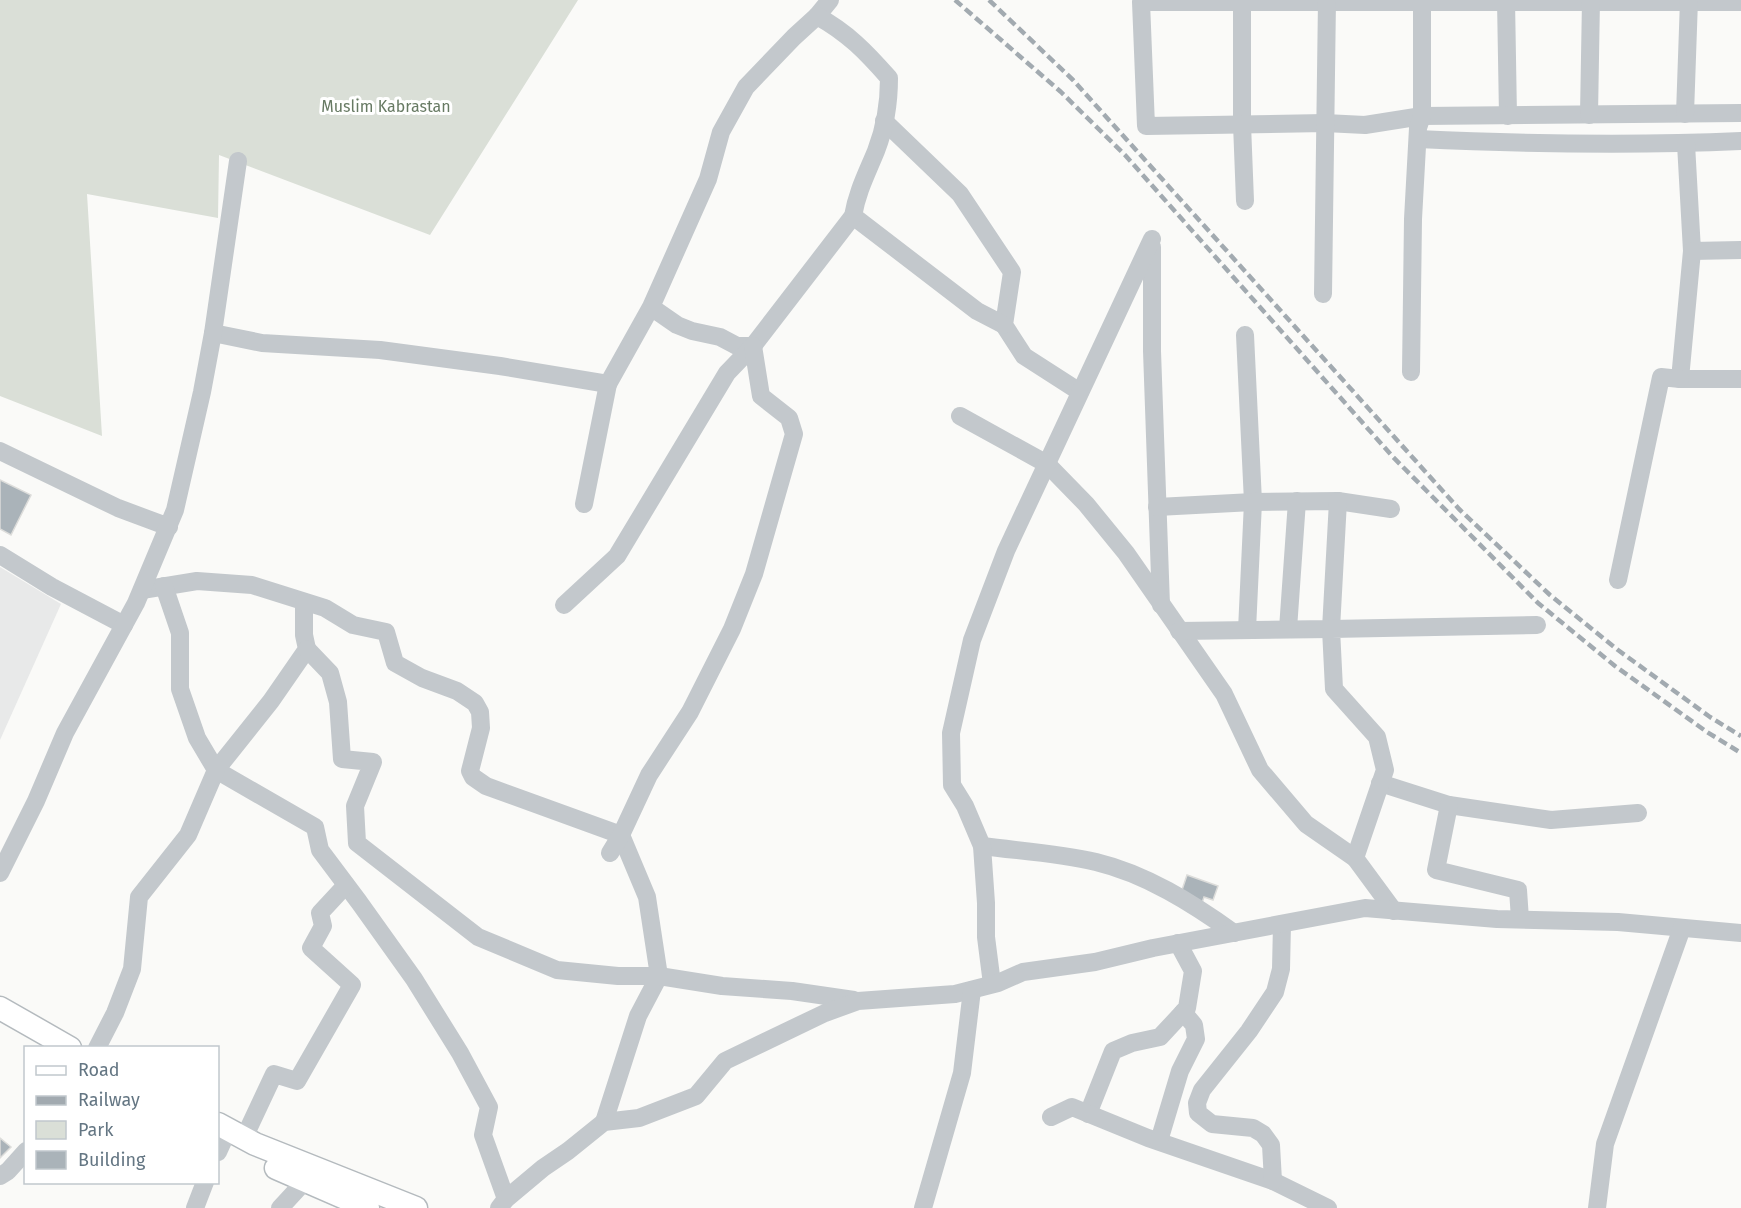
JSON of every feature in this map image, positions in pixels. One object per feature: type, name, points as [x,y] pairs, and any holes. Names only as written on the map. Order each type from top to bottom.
[{"type":"main road","points":[[0,1008],[68,1046]]},
{"type":"main road","points":[[0,1022],[45,1046]]},
{"type":"main road","points":[[224,1139],[260,1161],[368,1208]]},
{"type":"main road","points":[[224,1139],[416,1208]]},
{"type":"street","points":[[584,504],[608,384],[651,307],[708,179],[721,132],[746,87],[831,0]]},
{"type":"street","points":[[1741,2],[1141,1],[1146,126],[1325,123],[1419,128],[1741,125]]},
{"type":"street","points":[[1242,1],[1242,124],[1245,201]]},
{"type":"street","points":[[1323,294],[1327,1]]},
{"type":"street","points":[[1412,372],[1413,219],[1419,128],[1422,1]]},
{"type":"street","points":[[1506,1],[1508,116]]},
{"type":"street","points":[[1589,115],[1591,1]]},
{"type":"street","points":[[1686,114],[1689,1]]},
{"type":"street","points":[[564,605],[617,556],[728,373],[753,346],[853,216],[856,198],[876,149],[884,121],[889,99],[889,78],[840,28],[817,16]]},
{"type":"street","points":[[1419,128],[1508,116],[1741,113]]},
{"type":"street","points":[[884,121],[960,194],[1012,272],[1004,325]]},
{"type":"street","points":[[1419,128],[1521,144],[1686,144],[1741,141]]},
{"type":"street","points":[[1680,379],[1692,251],[1686,144]]},
{"type":"street","points":[[0,873],[36,801],[64,733],[142,590],[175,510],[213,333],[238,161]]},
{"type":"street","points":[[853,216],[977,311],[1004,325],[1024,356],[1080,392]]},
{"type":"street","points":[[992,984],[986,937],[982,846],[965,806],[952,784],[951,733],[972,640],[1006,551],[1152,239],[1152,351],[1161,605]]},
{"type":"street","points":[[1692,251],[1741,250]]},
{"type":"street","points":[[651,307],[692,332],[720,337],[737,346],[753,346]]},
{"type":"street","points":[[213,333],[262,343],[380,350],[500,366],[608,384]]},
{"type":"street","points":[[1245,335],[1253,502],[1247,630]]},
{"type":"street","points":[[610,853],[649,775],[690,712],[732,629],[754,574],[784,475],[794,434],[789,418],[761,396],[753,346]]},
{"type":"street","points":[[1618,580],[1661,377],[1741,379]]},
{"type":"street","points":[[960,416],[1047,464],[1086,504],[1126,553],[1224,694],[1260,770],[1306,824],[1355,858],[1394,911]]},
{"type":"street","points":[[0,451],[118,508],[169,527]]},
{"type":"street","points":[[1288,629],[1297,501]]},
{"type":"street","points":[[1157,507],[1253,502],[1338,501],[1391,509]]},
{"type":"street","points":[[1338,501],[1331,629],[1334,689],[1377,737],[1385,770],[1355,858]]},
{"type":"street","points":[[0,555],[52,587],[124,625]]},
{"type":"street","points":[[142,590],[197,581],[252,585],[325,608],[353,625],[386,632],[395,663],[423,678],[457,691],[475,703],[480,712],[481,728],[470,771],[473,777],[486,786],[621,835],[647,897],[659,976],[638,1016],[604,1122]]},
{"type":"street","points":[[164,586],[180,633],[180,689],[197,738],[216,770],[315,827],[320,850],[414,979],[460,1053],[489,1107],[483,1135],[503,1203],[604,1122],[639,1118],[696,1096],[725,1061],[825,1013],[858,1001]]},
{"type":"street","points":[[304,602],[304,635],[307,649],[330,673],[338,702],[342,759],[374,762],[355,806],[357,843],[478,937],[557,970],[618,976],[659,976],[722,986],[792,991],[858,1001],[955,994],[992,984],[1023,972],[1095,962],[1178,943],[1365,908],[1497,919],[1618,922],[1741,933]]},
{"type":"street","points":[[1179,631],[1537,625]]},
{"type":"street","points":[[98,1046],[115,1013],[132,969],[139,897],[188,835],[216,770],[272,701],[307,649]]},
{"type":"street","points":[[1380,783],[1449,805],[1551,820],[1638,813]]},
{"type":"street","points":[[1449,805],[1436,870],[1518,890],[1520,919]]},
{"type":"street","points":[[982,846],[1095,861],[1128,872],[1195,905],[1234,933]]},
{"type":"street","points":[[224,1139],[274,1074],[297,1081],[352,985],[311,948],[323,926],[320,913],[346,885]]},
{"type":"street","points":[[1273,1182],[1271,1145],[1263,1134],[1253,1128],[1212,1124],[1198,1113],[1197,1103],[1202,1090],[1255,1023],[1275,992],[1281,969],[1282,924]]},
{"type":"street","points":[[1596,1208],[1605,1144],[1682,928]]},
{"type":"street","points":[[1089,1114],[1113,1051],[1132,1042],[1160,1037],[1187,1008],[1193,971],[1178,943]]},
{"type":"street","points":[[923,1208],[962,1073],[972,990]]},
{"type":"street","points":[[1159,1141],[1180,1071],[1196,1039],[1194,1026],[1183,1012]]},
{"type":"street","points":[[1051,1116],[1072,1107],[1273,1182],[1328,1208]]},
{"type":"street","points":[[0,1176],[8,1172],[24,1153]]},
{"type":"street","points":[[280,1208],[305,1181]]},
{"type":"street","points":[[195,1208],[204,1184]]},
{"type":"shaded area","points":[[0,567],[61,604],[0,740]]},
{"type":"green space","name":"Muslim Kabrastan","points":[[0,0],[578,0],[430,235],[219,155],[218,218],[87,194],[102,436],[0,396]]},
{"type":"building","points":[[0,480],[31,495],[11,535],[0,529]]},
{"type":"building","points":[[1187,875],[1218,886],[1213,900],[1204,897],[1200,909],[1178,902]]},
{"type":"building","points":[[0,1138],[11,1147],[0,1158]]},
{"type":"railway","points":[[955,0],[1061,92],[1125,155],[1393,457],[1538,603],[1615,666],[1707,732],[1741,753]]},
{"type":"railway","points":[[989,0],[1073,80],[1459,509],[1550,595],[1618,650],[1710,717],[1741,736]]}]
